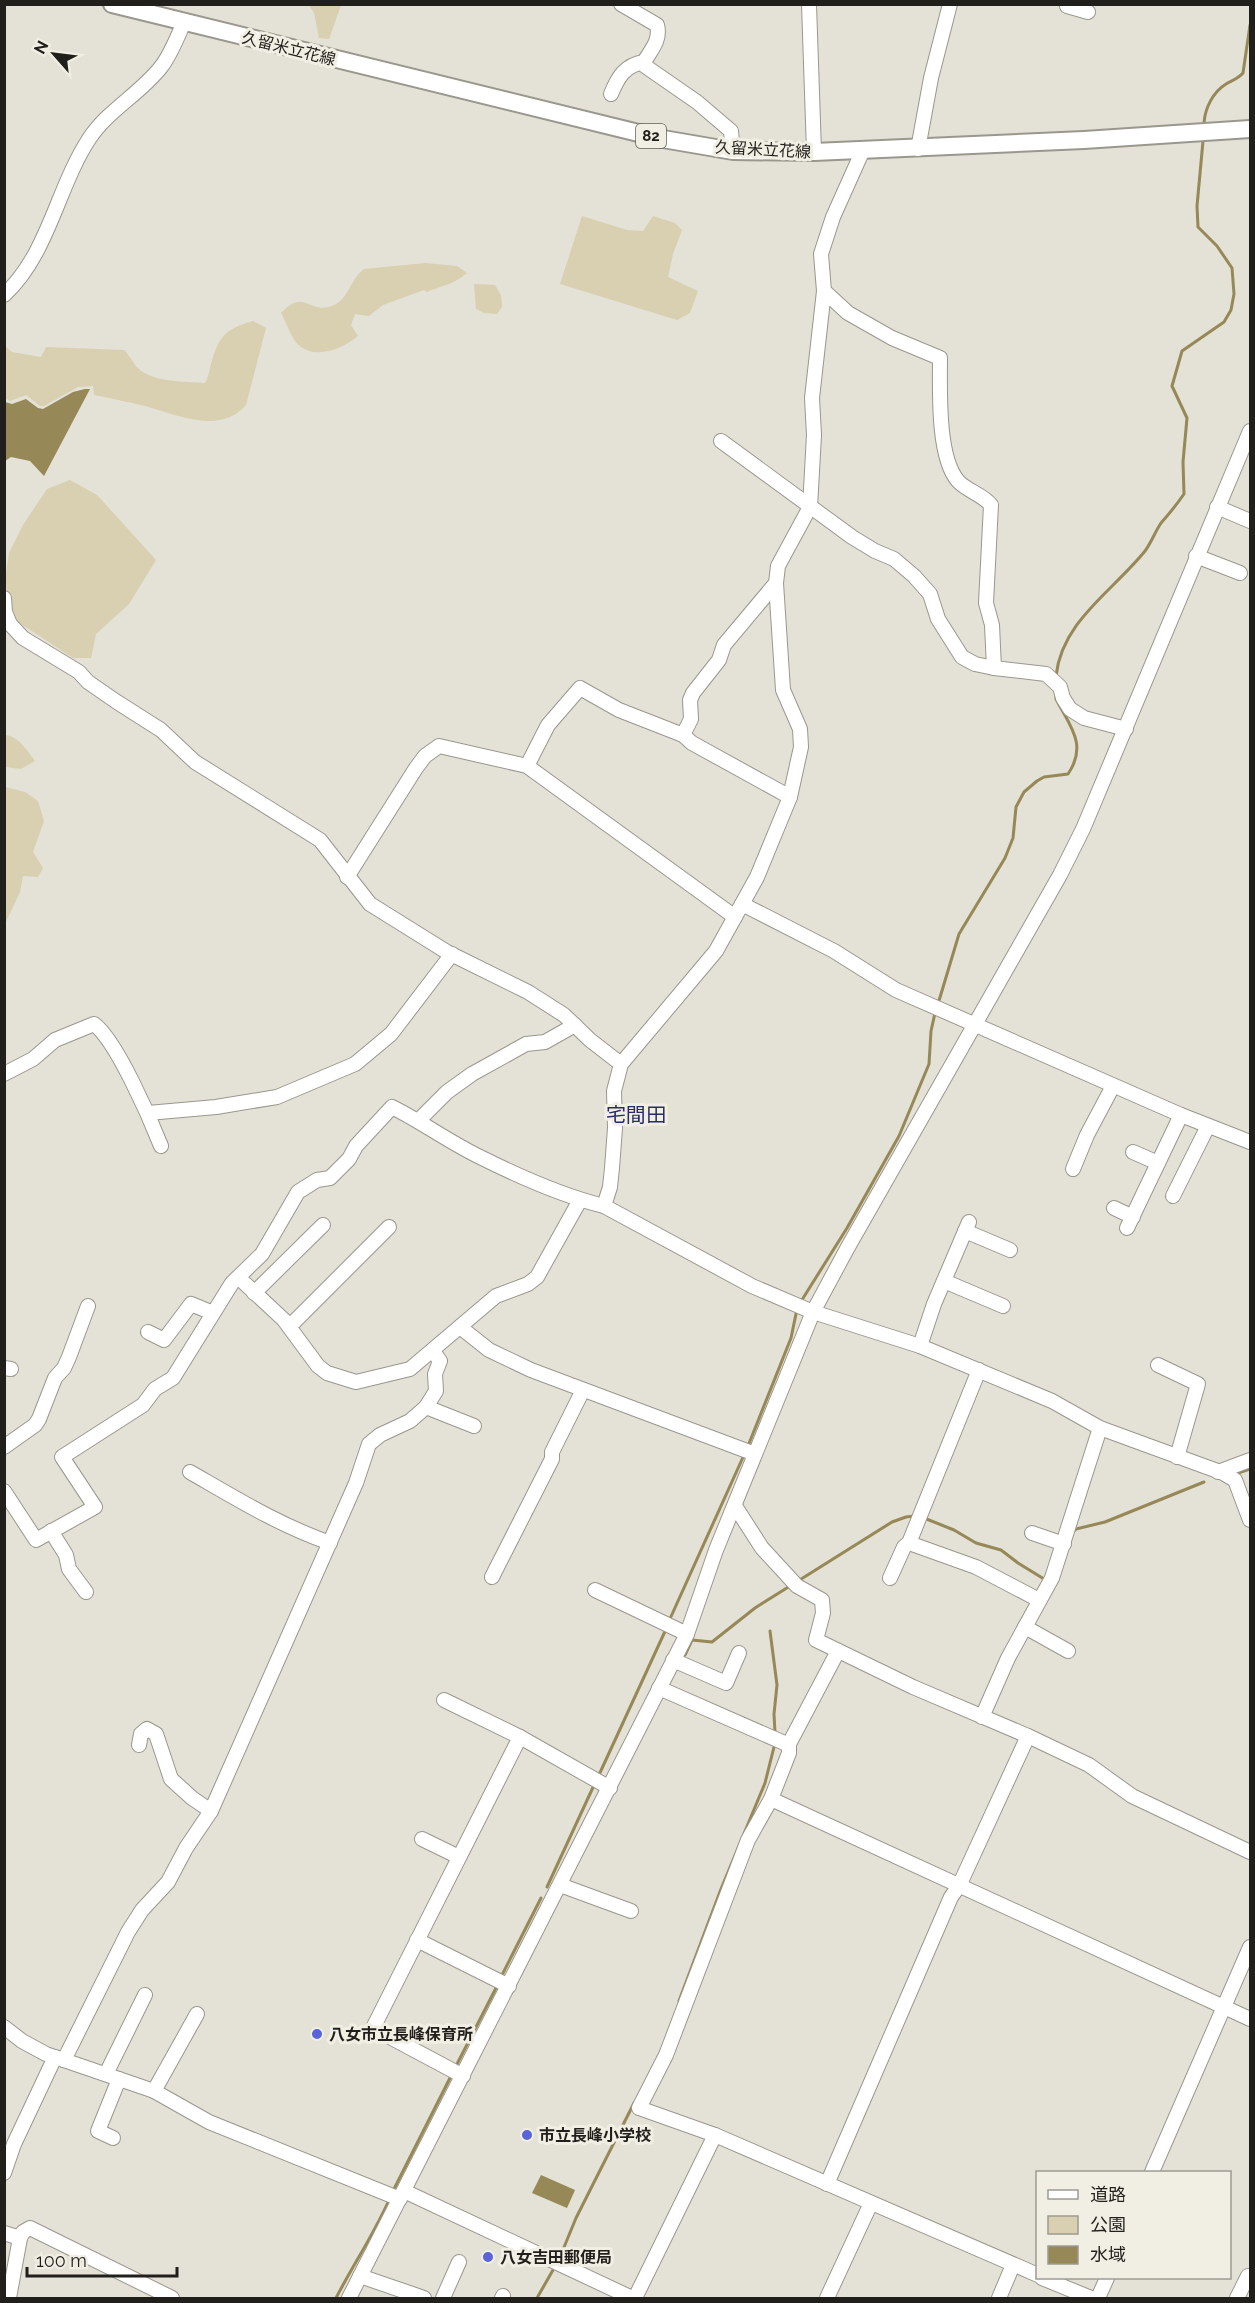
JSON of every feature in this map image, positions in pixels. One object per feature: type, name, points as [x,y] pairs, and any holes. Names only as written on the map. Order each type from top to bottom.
[{"type":"main road","name":"久留米立花線","points":[[112,4],[147,9],[184,22],[652,136],[733,151],[814,152],[918,149],[1251,129]]},
{"type":"street","points":[[610,94],[622,73],[632,64],[644,62],[657,42],[659,33],[657,25],[621,4]]},
{"type":"street","points":[[809,4],[814,152]]},
{"type":"street","points":[[918,149],[931,78],[950,4]]},
{"type":"street","points":[[4,295],[15,285],[30,264],[89,138],[106,117],[160,68],[175,44],[184,22]]},
{"type":"street","points":[[644,62],[645,66],[697,102],[731,131],[733,151]]},
{"type":"street","points":[[604,1206],[610,1187],[612,1168],[615,1128],[614,1091],[621,1064],[716,951],[757,877],[790,797],[801,747],[800,729],[783,690],[776,583],[778,566],[810,507],[816,489],[812,398],[824,291],[821,254],[829,214],[863,150]]},
{"type":"street","points":[[824,291],[848,313],[892,338],[940,358],[940,418],[949,466],[959,483],[992,505],[986,603],[992,625],[994,668]]},
{"type":"street","points":[[349,2298],[687,1634],[716,1550],[755,1454],[803,1308],[976,1023],[1060,875],[1092,809],[1196,556],[1251,431]]},
{"type":"street","points":[[721,441],[810,507],[875,551],[894,559],[914,576],[930,594],[938,619],[963,657],[975,664],[994,668],[1046,674],[1060,687],[1063,698],[1070,709],[1084,718],[1126,729]]},
{"type":"street","points":[[1218,507],[1251,521]]},
{"type":"street","points":[[1196,556],[1240,573]]},
{"type":"street","points":[[684,735],[691,719],[690,700],[693,693],[716,666],[724,645],[776,583]]},
{"type":"street","points":[[4,598],[8,618],[23,638],[79,672],[88,682],[161,730],[195,762],[320,840],[370,904],[452,954],[528,992],[564,1015],[590,1040],[621,1064]]},
{"type":"street","points":[[528,766],[548,725],[580,688],[619,710],[684,735],[692,743],[790,797]]},
{"type":"street","points":[[348,877],[416,768],[425,756],[439,746],[528,766],[735,917]]},
{"type":"street","points":[[742,904],[834,951],[896,990],[976,1023],[1113,1086],[1251,1142]]},
{"type":"street","points":[[148,1113],[216,1107],[277,1097],[355,1064],[391,1034],[452,954]]},
{"type":"street","points":[[4,1074],[33,1059],[55,1040],[94,1024],[106,1036],[148,1113],[161,1146]]},
{"type":"street","points":[[419,1120],[447,1092],[472,1074],[526,1044],[545,1042],[575,1025]]},
{"type":"street","points":[[1073,1169],[1087,1135],[1113,1086]]},
{"type":"street","points":[[4,1491],[36,1540],[94,1507],[62,1457],[143,1405],[155,1389],[173,1378],[232,1283],[262,1254],[298,1192],[317,1180],[330,1178],[349,1159],[356,1146],[392,1107],[419,1120],[479,1157],[580,1200],[604,1206],[752,1286],[803,1308],[920,1346],[1052,1401],[1100,1428],[1234,1479],[1251,1520]]},
{"type":"street","points":[[1114,1208],[1130,1223],[1181,1115]]},
{"type":"street","points":[[1173,1196],[1208,1126]]},
{"type":"street","points":[[1132,1152],[1158,1163]]},
{"type":"street","points":[[239,1278],[284,1320],[318,1366],[327,1373],[356,1382],[367,1380],[410,1369],[495,1296],[528,1284],[537,1277],[580,1200]]},
{"type":"street","points":[[254,1293],[323,1225]]},
{"type":"street","points":[[294,1322],[389,1227]]},
{"type":"street","points":[[920,1346],[967,1227],[1005,1244]]},
{"type":"street","points":[[944,1281],[1003,1306]]},
{"type":"street","points":[[148,1332],[164,1340],[191,1304],[213,1313]]},
{"type":"street","points":[[4,1447],[35,1425],[39,1419],[56,1378],[69,1358],[88,1306]]},
{"type":"street","points":[[460,1327],[489,1350],[531,1370],[755,1454]]},
{"type":"street","points":[[4,2174],[9,2144],[60,2058],[128,1932],[142,1910],[168,1882],[186,1848],[212,1811],[357,1484],[369,1444],[380,1435],[410,1421],[426,1407],[436,1391],[435,1374],[440,1361],[433,1351]]},
{"type":"street","points":[[1158,1365],[1198,1384],[1177,1457]]},
{"type":"street","points":[[890,1578],[904,1546],[909,1543],[979,1370]]},
{"type":"street","points":[[492,1577],[552,1459],[552,1452],[583,1389]]},
{"type":"street","points":[[426,1407],[474,1426]]},
{"type":"street","points":[[982,1717],[1025,1627],[1052,1578],[1100,1428]]},
{"type":"street","points":[[1218,1472],[1251,1460]]},
{"type":"street","points":[[190,1473],[284,1526],[330,1543]]},
{"type":"street","points":[[735,1506],[762,1548],[797,1586],[822,1600],[823,1613],[816,1640],[1089,1765],[1132,1796],[1251,1851]]},
{"type":"street","points":[[51,1531],[66,1555],[69,1569],[86,1592]]},
{"type":"street","points":[[1032,1533],[1064,1544]]},
{"type":"street","points":[[909,1543],[976,1567],[1040,1600]]},
{"type":"street","points":[[595,1590],[687,1634]]},
{"type":"street","points":[[1025,1627],[1068,1650]]},
{"type":"street","points":[[838,1651],[789,1745],[789,1753],[771,1798],[748,1840],[666,2055],[639,2108],[715,2135],[1036,2274]]},
{"type":"street","points":[[673,1660],[726,1683],[739,1653]]},
{"type":"street","points":[[659,1688],[789,1745]]},
{"type":"street","points":[[444,1700],[520,1737],[610,1788]]},
{"type":"street","points":[[139,1745],[141,1734],[147,1729],[156,1734],[171,1779],[192,1798],[212,1811]]},
{"type":"street","points":[[827,2184],[951,1897],[959,1886],[1028,1736]]},
{"type":"street","points":[[463,2076],[373,2028],[520,1737]]},
{"type":"street","points":[[771,1798],[1251,2019]]},
{"type":"street","points":[[422,1839],[459,1857]]},
{"type":"street","points":[[560,1885],[632,1911]]},
{"type":"street","points":[[417,1940],[509,1986]]},
{"type":"street","points":[[1152,2171],[1223,2006],[1251,1947]]},
{"type":"street","points":[[113,2138],[98,2131],[112,2077],[145,1995]]},
{"type":"street","points":[[154,2091],[197,2014]]},
{"type":"street","points":[[4,2027],[22,2041],[60,2058],[154,2091],[209,2122],[402,2195],[634,2298],[715,2135]]},
{"type":"street","points":[[827,2298],[871,2203]]},
{"type":"street","points":[[9,2298],[20,2238],[23,2232],[30,2228],[172,2298]]},
{"type":"street","points":[[4,2233],[20,2238]]},
{"type":"street","points":[[443,2298],[459,2262]]},
{"type":"street","points":[[999,2298],[1013,2265]]},
{"type":"street","points":[[360,2276],[424,2298]]},
{"type":"street","points":[[1237,2298],[1248,2276]]},
{"type":"street","points":[[1047,2279],[1091,2298]]},
{"type":"street","points":[[1098,2298],[1106,2279]]},
{"type":"green space","points":[[309,5],[341,5],[329,39],[319,38],[314,13]]},
{"type":"green space","points":[[582,216],[627,230],[643,231],[653,216],[675,223],[682,230],[668,277],[698,291],[690,313],[677,320],[560,284]]},
{"type":"green space","points":[[425,263],[457,266],[467,273],[457,280],[427,292],[424,290],[383,305],[369,316],[355,314],[351,325],[358,336],[338,348],[315,352],[301,347],[292,336],[281,313],[289,306],[301,302],[321,308],[336,304],[345,296],[364,269]]},
{"type":"green space","points":[[474,284],[495,285],[501,295],[502,307],[497,314],[484,313],[476,309]]},
{"type":"green space","points":[[253,321],[266,328],[246,405],[236,414],[224,419],[211,421],[184,418],[145,406],[94,395],[93,386],[78,387],[44,406],[40,406],[26,395],[10,401],[5,398],[5,346],[12,352],[41,357],[46,347],[124,350],[139,369],[153,377],[205,383],[220,340],[236,327]]},
{"type":"green space","points":[[70,480],[97,495],[156,560],[129,604],[96,634],[91,658],[73,658],[21,624],[12,614],[5,580],[9,553],[23,525],[47,489]]},
{"type":"green space","points":[[5,735],[18,741],[35,761],[21,769],[5,767]]},
{"type":"green space","points":[[5,787],[25,792],[38,801],[44,821],[33,852],[43,868],[38,877],[23,876],[20,892],[5,924]]},
{"type":"water","points":[[90,389],[44,476],[30,461],[11,457],[5,461],[5,402],[12,404],[26,399],[43,409],[73,392]]},
{"type":"water","points":[[541,2175],[575,2190],[567,2208],[532,2193]]},
{"type":"waterway","points":[[1204,123],[1208,106],[1221,87],[1243,73],[1250,25]]},
{"type":"waterway","points":[[1056,676],[1060,656],[1078,623],[1145,551],[1161,523],[1184,494],[1183,462],[1187,418],[1172,386],[1182,351],[1224,322],[1231,310],[1234,294],[1232,268],[1217,246],[1198,227],[1197,206],[1203,141]]},
{"type":"waterway","points":[[938,1004],[959,934],[1005,858],[1013,838],[1016,807],[1024,792],[1044,777],[1068,774],[1074,764],[1077,754],[1075,736],[1056,695]]},
{"type":"waterway","points":[[800,1303],[847,1228],[899,1136],[929,1064],[931,1031],[935,1013]]},
{"type":"waterway","points":[[748,1446],[791,1338],[797,1309]]},
{"type":"waterway","points":[[669,1621],[744,1455]]},
{"type":"waterway","points":[[1238,1473],[1250,1469]]},
{"type":"waterway","points":[[1072,1533],[1076,1529],[1105,1522],[1204,1482]]},
{"type":"waterway","points":[[798,1581],[892,1522],[914,1516]]},
{"type":"waterway","points":[[924,1518],[954,1530],[976,1543],[1001,1550],[1044,1579]]},
{"type":"waterway","points":[[685,1655],[692,1640],[712,1642],[755,1608],[790,1586]]},
{"type":"waterway","points":[[598,1777],[667,1627]]},
{"type":"waterway","points":[[770,1631],[777,1685],[775,1733]]},
{"type":"waterway","points":[[679,2001],[721,1889],[765,1783],[775,1743]]},
{"type":"waterway","points":[[547,1887],[595,1783]]},
{"type":"waterway","points":[[501,1977],[541,1898]]},
{"type":"waterway","points":[[455,2068],[497,1986]]},
{"type":"waterway","points":[[393,2191],[452,2074]]},
{"type":"waterway","points":[[560,2257],[576,2218],[634,2103]]},
{"type":"waterway","points":[[336,2298],[389,2200]]},
{"type":"waterway","points":[[537,2298],[553,2270]]},
{"type":"place","name":"八女市立長峰保育所","points":[[317,2034]]},
{"type":"place","name":"市立長峰小学校","points":[[527,2135]]},
{"type":"place","name":"八女吉田郵便局","points":[[488,2257]]},
{"type":"district","name":"宅間田","points":[[636,1115]]}]
